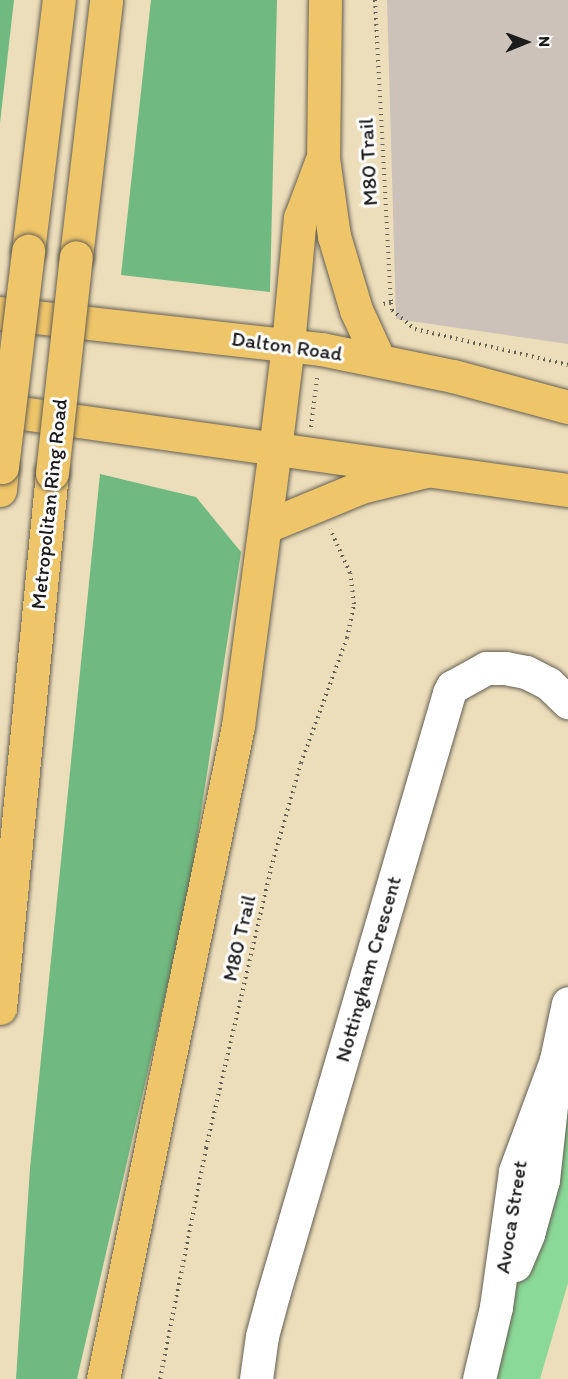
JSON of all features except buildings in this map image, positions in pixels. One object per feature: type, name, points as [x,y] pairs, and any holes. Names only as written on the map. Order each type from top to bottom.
[{"type":"main road","points":[[1,479],[59,0]]},
{"type":"main road","name":"Metropolitan Ring Road","points":[[0,1008],[52,473],[106,0]]},
{"type":"main road","points":[[325,0],[322,158],[334,236],[356,310],[379,360]]},
{"type":"main road","points":[[103,1379],[238,726],[267,526],[300,218],[322,158]]},
{"type":"main road","name":"Dalton Road","points":[[0,313],[288,344],[379,360],[568,407]]},
{"type":"main road","points":[[0,410],[568,490]]},
{"type":"main road","points":[[267,526],[361,487],[426,471]]},
{"type":"street","name":"Nottingham Crescent","points":[[256,1379],[262,1336],[273,1295],[449,693],[452,687],[486,668],[505,668],[533,675],[548,683],[568,702]]},
{"type":"street","name":"Avoca Street","points":[[479,1379],[496,1307],[516,1171],[556,1060],[568,1003]]},
{"type":"path","name":"M80 Trail","points":[[375,0],[391,303]]},
{"type":"path","points":[[372,306],[391,303],[392,310],[415,329],[568,365]]},
{"type":"path","points":[[313,413],[318,370]]},
{"type":"path","name":"M80 Trail","points":[[160,1379],[206,1148],[271,868],[301,763],[347,638],[354,604],[350,573],[328,525]]},
{"type":"shaded area","points":[[387,0],[568,0],[568,344],[396,319]]},
{"type":"green space","points":[[0,0],[14,0],[0,123]]},
{"type":"green space","points":[[151,0],[277,0],[270,292],[121,275]]},
{"type":"green space","points":[[100,474],[196,497],[241,552],[188,897],[77,1379],[16,1379],[30,1168]]},
{"type":"green space","points":[[568,1068],[568,1283],[540,1379],[486,1379],[513,1294],[545,1214]]}]
